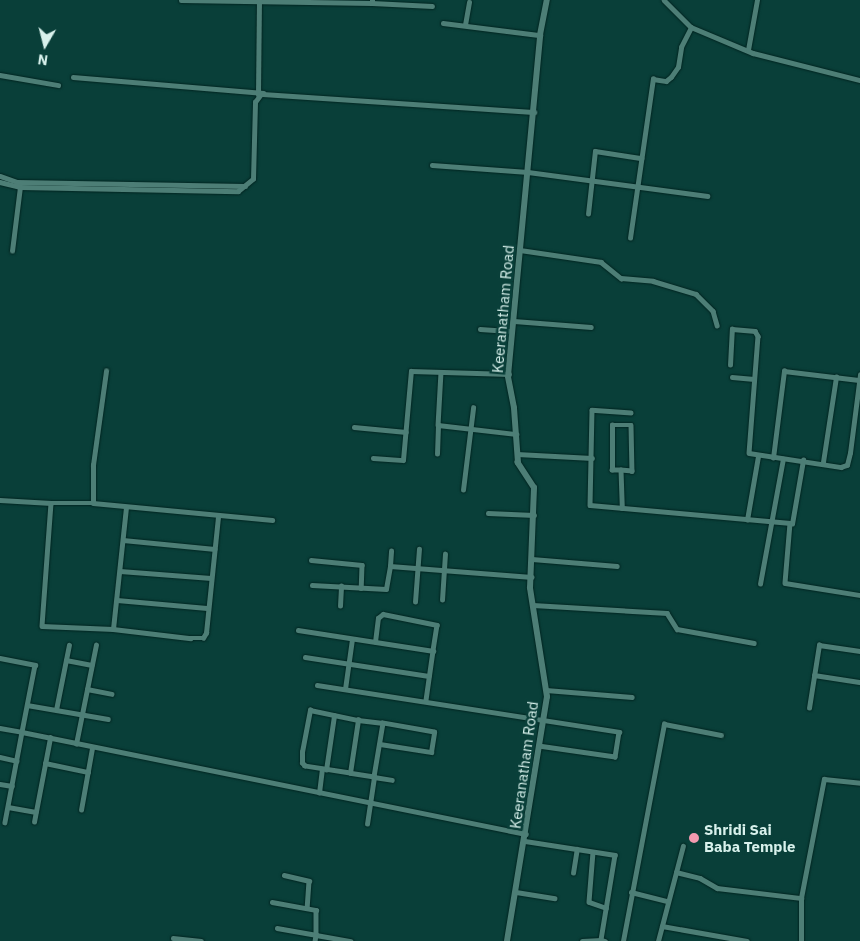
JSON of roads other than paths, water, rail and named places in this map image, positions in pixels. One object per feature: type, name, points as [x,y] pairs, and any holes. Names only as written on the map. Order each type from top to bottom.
[{"type":"street","points":[[180,0],[372,1],[432,6]]},
{"type":"street","name":"Keeranatham Road","points":[[508,941],[545,719],[546,690],[533,605],[534,488],[523,475],[517,454],[508,374],[540,35],[546,0]]},
{"type":"street","points":[[748,50],[758,0]]},
{"type":"street","points":[[0,182],[20,187],[231,192],[246,186],[254,174],[258,95],[259,1]]},
{"type":"street","points":[[667,1],[691,27],[748,50],[860,80]]},
{"type":"street","points":[[466,25],[469,2]]},
{"type":"street","points":[[443,22],[540,35]]},
{"type":"street","points":[[630,238],[653,79],[666,81],[671,77],[678,67],[681,47],[691,27]]},
{"type":"street","points":[[0,75],[58,85]]},
{"type":"street","points":[[73,77],[258,95],[265,93],[534,112]]},
{"type":"street","points":[[588,214],[595,151],[641,158]]},
{"type":"street","points":[[432,165],[528,172],[707,196]]},
{"type":"street","points":[[0,176],[17,182],[246,186]]},
{"type":"street","points":[[12,251],[20,187]]},
{"type":"street","points":[[520,250],[601,262],[621,278],[654,281],[690,292],[703,299],[713,311],[717,326]]},
{"type":"street","points":[[514,321],[591,327]]},
{"type":"street","points":[[480,329],[512,332]]},
{"type":"street","points":[[730,365],[732,329],[755,331],[758,336],[749,453],[774,458],[847,465],[860,375]]},
{"type":"street","points":[[93,503],[93,464],[106,371]]},
{"type":"street","points":[[373,458],[403,460],[411,371],[508,374]]},
{"type":"street","points":[[774,458],[784,371],[860,380]]},
{"type":"street","points":[[436,454],[441,372]]},
{"type":"street","points":[[823,462],[836,376]]},
{"type":"street","points":[[732,378],[754,379]]},
{"type":"street","points":[[463,490],[473,408]]},
{"type":"street","points":[[631,413],[592,410],[590,506],[747,520],[772,520],[792,524]]},
{"type":"street","points":[[612,424],[631,425],[632,471],[621,470],[612,470],[612,424]]},
{"type":"street","points":[[438,425],[516,434]]},
{"type":"street","points":[[354,427],[406,432]]},
{"type":"street","points":[[517,454],[592,458]]},
{"type":"street","points":[[747,520],[758,456]]},
{"type":"street","points":[[760,584],[783,459]]},
{"type":"street","points":[[803,460],[792,524],[785,583],[860,595]]},
{"type":"street","points":[[621,470],[622,508]]},
{"type":"street","points":[[0,500],[93,503],[126,508],[272,520]]},
{"type":"street","points":[[51,503],[42,626],[113,628],[203,638],[218,516]]},
{"type":"street","points":[[113,628],[126,508]]},
{"type":"street","points":[[488,513],[534,515]]},
{"type":"street","points":[[124,540],[215,549]]},
{"type":"street","points":[[415,602],[419,549]]},
{"type":"street","points":[[312,585],[388,588],[391,551]]},
{"type":"street","points":[[442,600],[445,554]]},
{"type":"street","points":[[532,559],[616,566]]},
{"type":"street","points":[[311,560],[362,565],[361,588]]},
{"type":"street","points":[[390,566],[532,577]]},
{"type":"street","points":[[120,571],[211,578]]},
{"type":"street","points":[[340,606],[341,586]]},
{"type":"street","points":[[117,600],[207,608]]},
{"type":"street","points":[[533,605],[667,613],[677,629],[754,643]]},
{"type":"street","points":[[375,642],[378,618],[383,614],[437,625],[426,700]]},
{"type":"street","points":[[298,630],[433,651]]},
{"type":"street","points":[[345,689],[352,639]]},
{"type":"street","points":[[56,710],[69,645]]},
{"type":"street","points":[[76,744],[96,645]]},
{"type":"street","points":[[809,708],[819,646],[860,651]]},
{"type":"street","points":[[305,657],[429,676]]},
{"type":"street","points":[[0,658],[35,665],[5,822]]},
{"type":"street","points":[[66,660],[92,665]]},
{"type":"street","points":[[814,675],[860,682]]},
{"type":"street","points":[[316,685],[426,700],[619,732],[615,757],[540,746]]},
{"type":"street","points":[[87,689],[112,694]]},
{"type":"street","points":[[546,690],[632,697]]},
{"type":"street","points":[[27,705],[108,719]]},
{"type":"street","points":[[380,744],[431,752],[434,732],[334,716],[310,710],[302,763],[324,769],[392,780]]},
{"type":"street","points":[[319,793],[334,716]]},
{"type":"street","points":[[350,773],[358,720]]},
{"type":"street","points":[[367,824],[383,723]]},
{"type":"street","points":[[623,941],[664,724],[721,735]]},
{"type":"street","points":[[0,728],[370,803],[576,849],[614,855],[601,940]]},
{"type":"street","points":[[34,822],[50,738]]},
{"type":"street","points":[[81,810],[92,748]]},
{"type":"street","points":[[0,757],[17,760]]},
{"type":"street","points":[[45,763],[88,772]]},
{"type":"street","points":[[801,941],[801,898],[824,779],[860,783]]},
{"type":"street","points":[[0,784],[12,786]]},
{"type":"street","points":[[8,807],[36,812]]},
{"type":"street","points":[[658,941],[682,846]]},
{"type":"street","points":[[573,873],[576,849]]},
{"type":"street","points":[[594,852],[589,902],[606,908]]},
{"type":"street","points":[[676,872],[700,878],[717,888],[801,898]]},
{"type":"street","points":[[284,875],[309,881],[307,908]]},
{"type":"street","points":[[516,892],[555,898]]},
{"type":"street","points":[[631,892],[668,901]]},
{"type":"street","points":[[272,902],[307,908],[318,912],[315,941]]},
{"type":"street","points":[[662,926],[747,941]]},
{"type":"street","points":[[277,928],[350,941]]},
{"type":"street","points":[[174,938],[201,941]]},
{"type":"street","points":[[582,941],[605,941]]},
{"type":"place","name":"Shridi Sai Baba Temple","points":[[694,838]]}]
